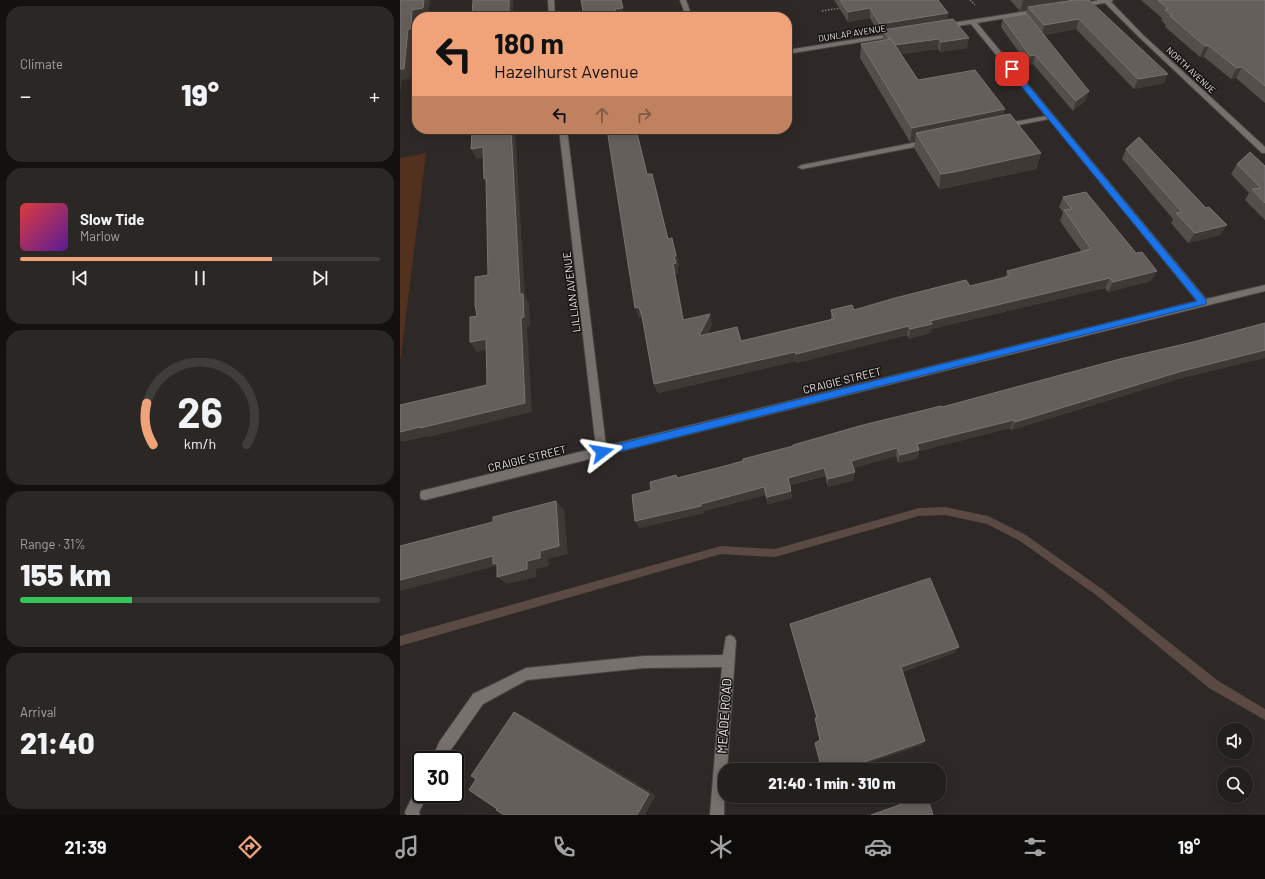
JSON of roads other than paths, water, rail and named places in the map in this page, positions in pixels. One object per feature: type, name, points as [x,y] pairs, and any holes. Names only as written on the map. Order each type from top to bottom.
[{"type":"street","points":[[550,0],[551,12]]},
{"type":"street","points":[[683,0],[687,12]]},
{"type":"street","points":[[1069,6],[1108,0]]},
{"type":"street","name":"NORTH AVENUE","points":[[1108,0],[1141,36],[1265,151]]},
{"type":"street","points":[[942,27],[1046,10]]},
{"type":"street","points":[[972,22],[1203,302]]},
{"type":"street","name":"DUNLAP AVENUE","points":[[792,51],[903,33]]},
{"type":"street","points":[[996,128],[1051,117]]},
{"type":"street","name":"LILLIAN AVENUE","points":[[564,134],[602,452]]},
{"type":"street","points":[[802,167],[934,140]]},
{"type":"street","name":"CRAIGIE STREET","points":[[425,495],[1203,302],[1265,288]]},
{"type":"street","name":"MEADE ROAD","points":[[717,815],[730,641]]},
{"type":"street","points":[[442,751],[478,699],[526,674],[644,662],[728,661]]},
{"type":"street","points":[[413,815],[412,812],[416,803]]},
{"type":"waterway","points":[[400,641],[721,550],[775,553],[919,512],[945,511],[988,520],[1023,538],[1099,592],[1213,684],[1265,715]]}]
